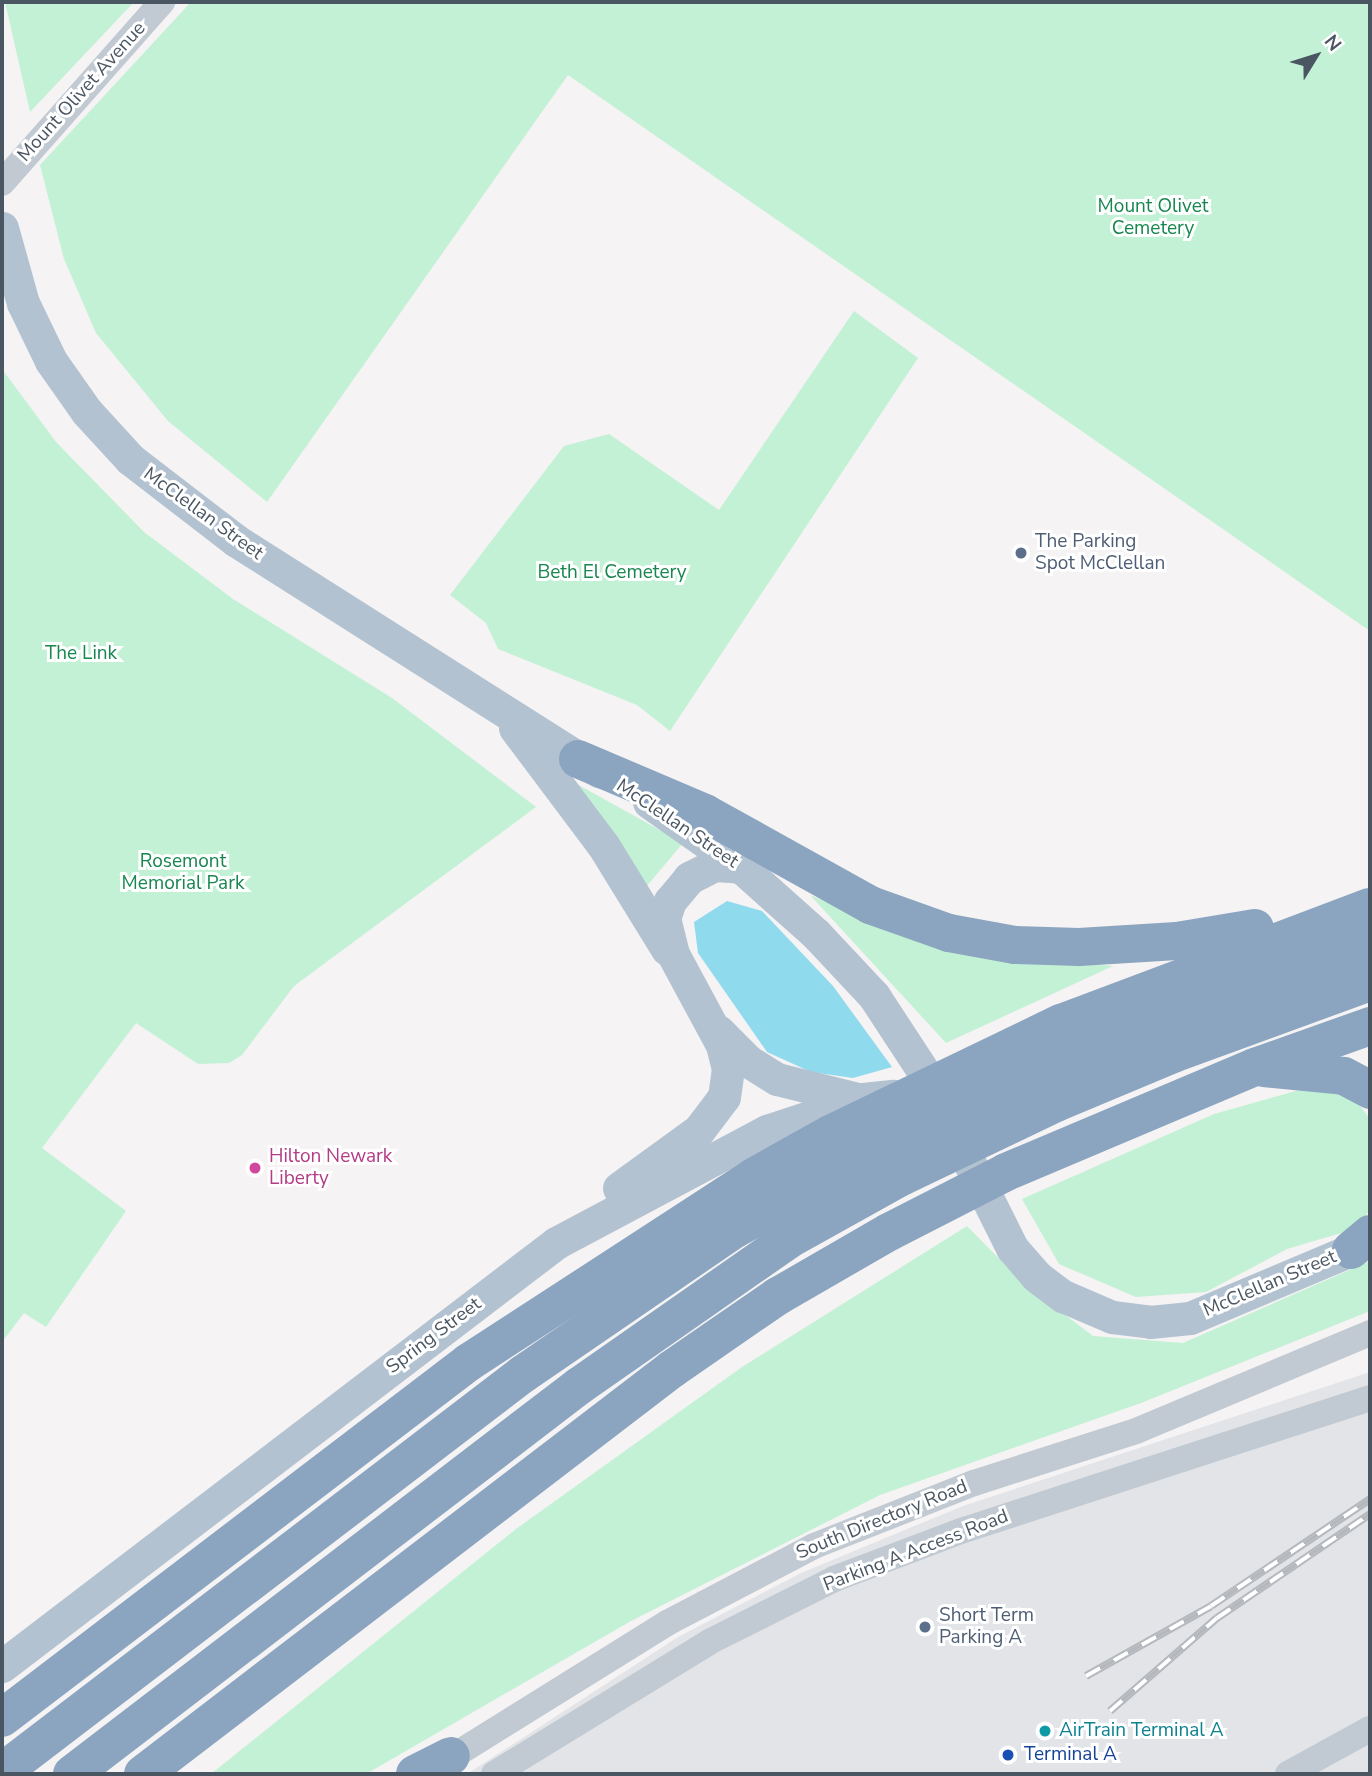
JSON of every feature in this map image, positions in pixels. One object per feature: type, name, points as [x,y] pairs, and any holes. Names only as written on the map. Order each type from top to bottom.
[{"type":"highway","points":[[578,759],[705,813],[890,914],[995,942],[1079,947],[1177,941],[1370,906]]},
{"type":"highway","points":[[2,1718],[420,1398],[539,1313],[743,1183],[912,1093],[1137,991],[1370,906]]},
{"type":"highway","points":[[2,1772],[523,1374],[745,1224],[886,1146],[1039,1072],[1237,992],[1370,946]]},
{"type":"highway","points":[[72,1774],[579,1386],[788,1240],[901,1177],[1084,1090],[1370,982]]},
{"type":"highway","points":[[143,1774],[663,1377],[778,1296],[889,1231],[1006,1172],[1255,1067],[1370,1026]]},
{"type":"highway","points":[[1255,1067],[1331,1073],[1370,1090]]},
{"type":"highway","points":[[415,1774],[438,1765]]},
{"type":"main road","name":"McClellan Street","points":[[2,228],[23,303],[51,361],[87,412],[130,459],[235,540],[506,715],[681,823],[741,867],[856,975],[914,1054],[1012,1248],[1049,1287],[1095,1312],[1131,1320],[1171,1321],[1208,1313],[1364,1242]]},
{"type":"main road","points":[[506,715],[592,828],[681,969],[716,1030],[726,1056],[727,1082],[710,1119],[579,1219],[556,1243]]},
{"type":"main road","points":[[681,969],[664,930],[670,901],[689,878],[707,868],[741,867]]},
{"type":"main road","points":[[716,1030],[748,1061],[777,1079],[863,1100]]},
{"type":"main road","name":"Spring Street","points":[[2,1666],[556,1243],[582,1233],[659,1186],[746,1140],[863,1100],[912,1093]]},
{"type":"street","name":"Mount Olivet Avenue","points":[[2,183],[162,2]]},
{"type":"street","name":"South Directory Road","points":[[438,1765],[667,1623],[814,1546],[964,1487],[1136,1431],[1370,1333]]},
{"type":"street","name":"Parking A Access Road","points":[[494,1774],[709,1642],[834,1579],[961,1531],[1370,1398]]},
{"type":"street","points":[[1288,1774],[1370,1729]]},
{"type":"shaded area","points":[[1370,1372],[1370,1774],[467,1774],[678,1637],[801,1573],[963,1506]]},
{"type":"green space","points":[[5,2],[134,2],[30,112]]},
{"type":"green space","name":"Mount Olivet Cemetery","points":[[191,2],[1370,2],[1370,631],[568,75],[267,502],[168,421],[96,333],[64,259],[40,165]]},
{"type":"green space","name":"Beth El Cemetery","points":[[854,311],[918,358],[670,731],[637,705],[498,649],[486,623],[450,595],[564,446],[609,434],[719,510]]},
{"type":"green space","name":"Rosemont Memorial Park","points":[[2,369],[56,442],[144,532],[233,599],[392,698],[536,807],[294,986],[242,1055],[229,1063],[198,1064],[136,1023],[42,1148],[126,1211],[46,1327],[24,1313],[2,1342]]},
{"type":"green space","points":[[577,784],[683,843],[646,887]]},
{"type":"green space","points":[[810,895],[937,948],[1113,966],[946,1043]]},
{"type":"green space","points":[[1310,1087],[1354,1098],[1370,1119],[1370,1209],[1358,1228],[1287,1249],[1206,1292],[1136,1297],[1059,1264],[1022,1199],[1214,1114]]},
{"type":"green space","points":[[967,1226],[1023,1283],[1093,1336],[1183,1343],[1370,1261],[1370,1311],[1141,1403],[880,1495],[631,1621],[366,1774],[211,1774],[516,1529],[742,1367]]},
{"type":"water","points":[[727,901],[762,911],[833,986],[892,1067],[853,1078],[811,1072],[767,1052],[698,953],[694,922]]},
{"type":"railway","points":[[1086,1676],[1211,1606],[1370,1499]]},
{"type":"railway","points":[[1110,1711],[1217,1618],[1370,1514]]},
{"type":"place","name":"The Parking Spot McClellan","points":[[1021,553]]},
{"type":"place","name":"Hilton Newark Liberty","points":[[255,1168]]},
{"type":"place","name":"Short Term Parking A","points":[[925,1627]]},
{"type":"place","name":"AirTrain Terminal A","points":[[1045,1731]]},
{"type":"place","name":"Terminal A","points":[[1008,1755]]},
{"type":"park label","name":"The Link","points":[[81,654]]}]
